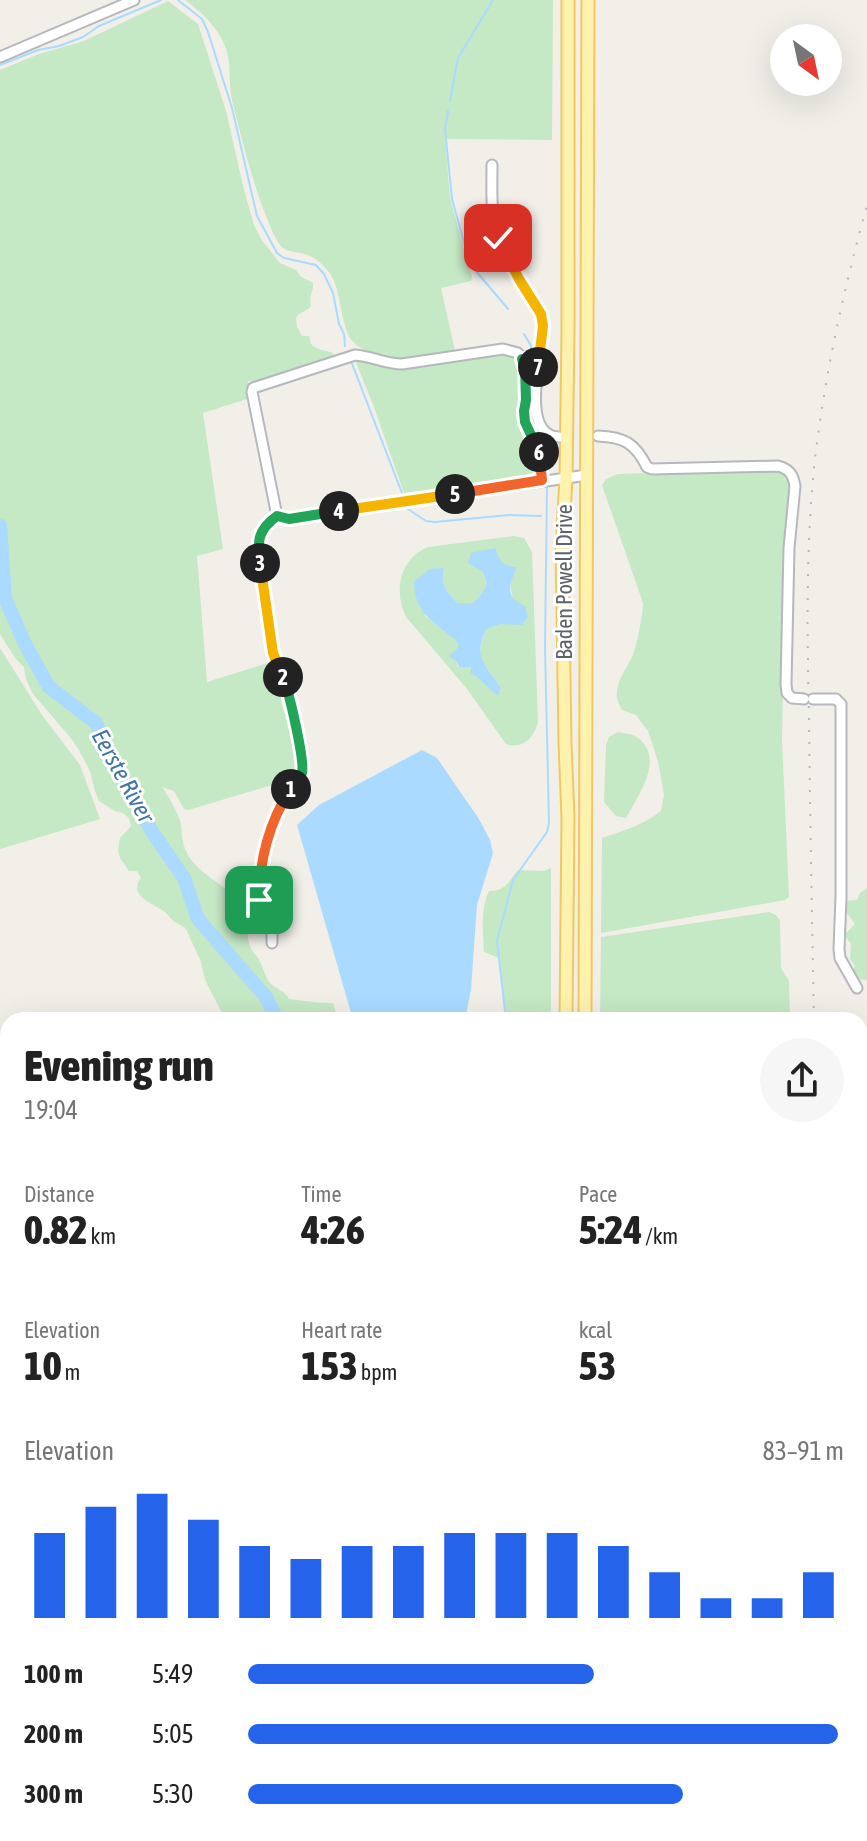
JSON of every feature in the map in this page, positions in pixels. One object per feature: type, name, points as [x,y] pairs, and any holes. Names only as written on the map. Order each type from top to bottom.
[{"type":"main road","name":"Baden Powell Drive","points":[[566,1012],[568,817],[562,549],[566,478],[568,0]]},
{"type":"main road","name":"Baden Powell Drive","points":[[585,1012],[588,0]]},
{"type":"street","points":[[0,57],[134,0]]},
{"type":"street","points":[[492,165],[492,201],[498,238],[541,314],[543,326],[535,399],[537,417],[544,431],[552,437],[559,437]]},
{"type":"street","points":[[277,516],[252,392],[256,386],[355,355],[402,364],[503,349],[518,353],[525,369],[525,422],[538,448],[542,480]]},
{"type":"street","points":[[522,359],[538,368]]},
{"type":"street","points":[[598,436],[620,438],[633,446],[647,467],[652,469],[778,466],[787,468],[794,477],[789,548],[787,693],[792,698],[836,699],[841,704],[839,949],[840,958],[857,988]]},
{"type":"street","points":[[277,516],[289,519],[587,475]]},
{"type":"street","points":[[272,943],[272,934],[259,900],[265,846],[280,806],[302,774],[286,684],[273,653],[258,551],[260,534],[277,516]]},
{"type":"green space","points":[[185,0],[553,0],[552,140],[445,139],[450,198],[472,277],[471,281],[441,288],[455,351],[414,359],[393,359],[370,352],[351,340],[331,275],[312,257],[285,249],[274,235],[255,186],[232,100],[225,46],[208,20]]},
{"type":"green space","points":[[168,1],[198,24],[226,111],[254,225],[280,263],[313,283],[311,306],[297,316],[297,327],[302,336],[309,336],[313,346],[334,355],[279,378],[248,381],[250,398],[203,413],[223,549],[197,556],[207,682],[271,662],[299,768],[289,780],[188,810],[184,809],[174,791],[162,787],[178,816],[188,855],[246,910],[250,946],[269,982],[289,999],[333,1003],[336,1012],[221,1012],[205,980],[201,962],[186,929],[140,895],[137,890],[141,878],[137,871],[129,871],[120,858],[120,838],[131,826],[129,818],[99,801],[90,771],[79,750],[33,694],[24,667],[0,634],[0,70],[84,41]]},
{"type":"green space","points":[[507,353],[515,355],[518,362],[519,413],[534,452],[535,474],[404,493],[355,360],[397,370]]},
{"type":"green space","points":[[781,469],[792,480],[782,740],[789,897],[601,933],[602,838],[654,816],[661,811],[664,795],[658,761],[648,731],[636,715],[622,710],[617,698],[620,681],[635,650],[643,603],[602,485],[606,479],[618,474]]},
{"type":"green space","points":[[514,536],[524,538],[532,552],[538,722],[534,733],[523,744],[506,744],[467,689],[407,618],[400,598],[401,578],[411,560],[428,547]],"holes":[[[499,560],[504,565],[515,602],[501,624],[487,629],[481,647],[482,660],[501,688],[477,676],[471,667],[458,667],[459,644],[425,616],[444,568],[444,583],[450,595],[458,603],[472,603],[487,583],[483,572]]]},
{"type":"green space","points":[[0,648],[42,715],[80,765],[100,819],[0,849]]},
{"type":"green space","points":[[618,732],[637,737],[649,755],[647,777],[626,818],[616,816],[604,802],[606,745],[609,737]]},
{"type":"green space","points":[[551,868],[551,1012],[505,1012],[499,958],[484,952],[486,898],[489,891],[503,888],[518,870],[544,871]]},
{"type":"green space","points":[[867,888],[867,980],[860,979],[854,973],[850,959],[851,944],[844,935],[855,924],[844,909],[846,901],[857,900]]},
{"type":"green space","points":[[769,912],[780,921],[781,968],[789,981],[790,1012],[600,1012],[601,937]]},
{"type":"water","points":[[495,548],[502,562],[517,567],[511,595],[525,606],[528,617],[522,625],[501,624],[487,629],[483,638],[482,660],[501,688],[498,695],[471,674],[471,667],[459,667],[449,656],[459,644],[428,618],[418,603],[414,582],[429,569],[444,568],[444,583],[450,595],[458,603],[472,603],[487,583],[483,572],[468,563],[471,553]]},
{"type":"water","points":[[422,750],[437,758],[479,819],[493,853],[477,905],[467,1012],[351,1012],[297,825],[319,805]]},
{"type":"waterway","points":[[0,65],[83,37],[99,26],[161,0]]},
{"type":"waterway","points":[[178,0],[202,19],[208,32],[232,108],[257,216],[277,253],[284,258],[316,265],[324,274],[333,293],[345,346]]},
{"type":"waterway","points":[[450,101],[458,58],[493,0]]},
{"type":"waterway","points":[[448,111],[445,129],[452,199],[470,264],[508,309]]},
{"type":"waterway","points":[[524,334],[531,346],[532,358]]},
{"type":"waterway","points":[[351,361],[402,493]]},
{"type":"waterway","points":[[530,389],[532,366]]},
{"type":"waterway","points":[[536,433],[546,449],[547,473]]},
{"type":"waterway","points":[[505,1012],[497,941],[513,880],[547,832],[549,823],[545,648],[547,486]]},
{"type":"waterway","points":[[408,509],[426,521],[435,522],[509,515],[541,516]]},
{"type":"waterway","name":"Eerste River","points":[[0,526],[5,598],[25,644],[49,687],[96,723],[123,783],[184,878],[198,919],[266,997],[274,1012]]},
{"type":"railway","points":[[814,1012],[808,623],[811,498],[829,368],[867,205]]},
{"type":"route","points":[[259,900],[265,846],[280,806],[302,774],[295,722],[268,628],[258,551],[260,534],[277,516],[289,519],[542,480],[538,448],[525,422],[525,369],[522,359],[538,368],[543,326],[541,314],[498,238]]}]
